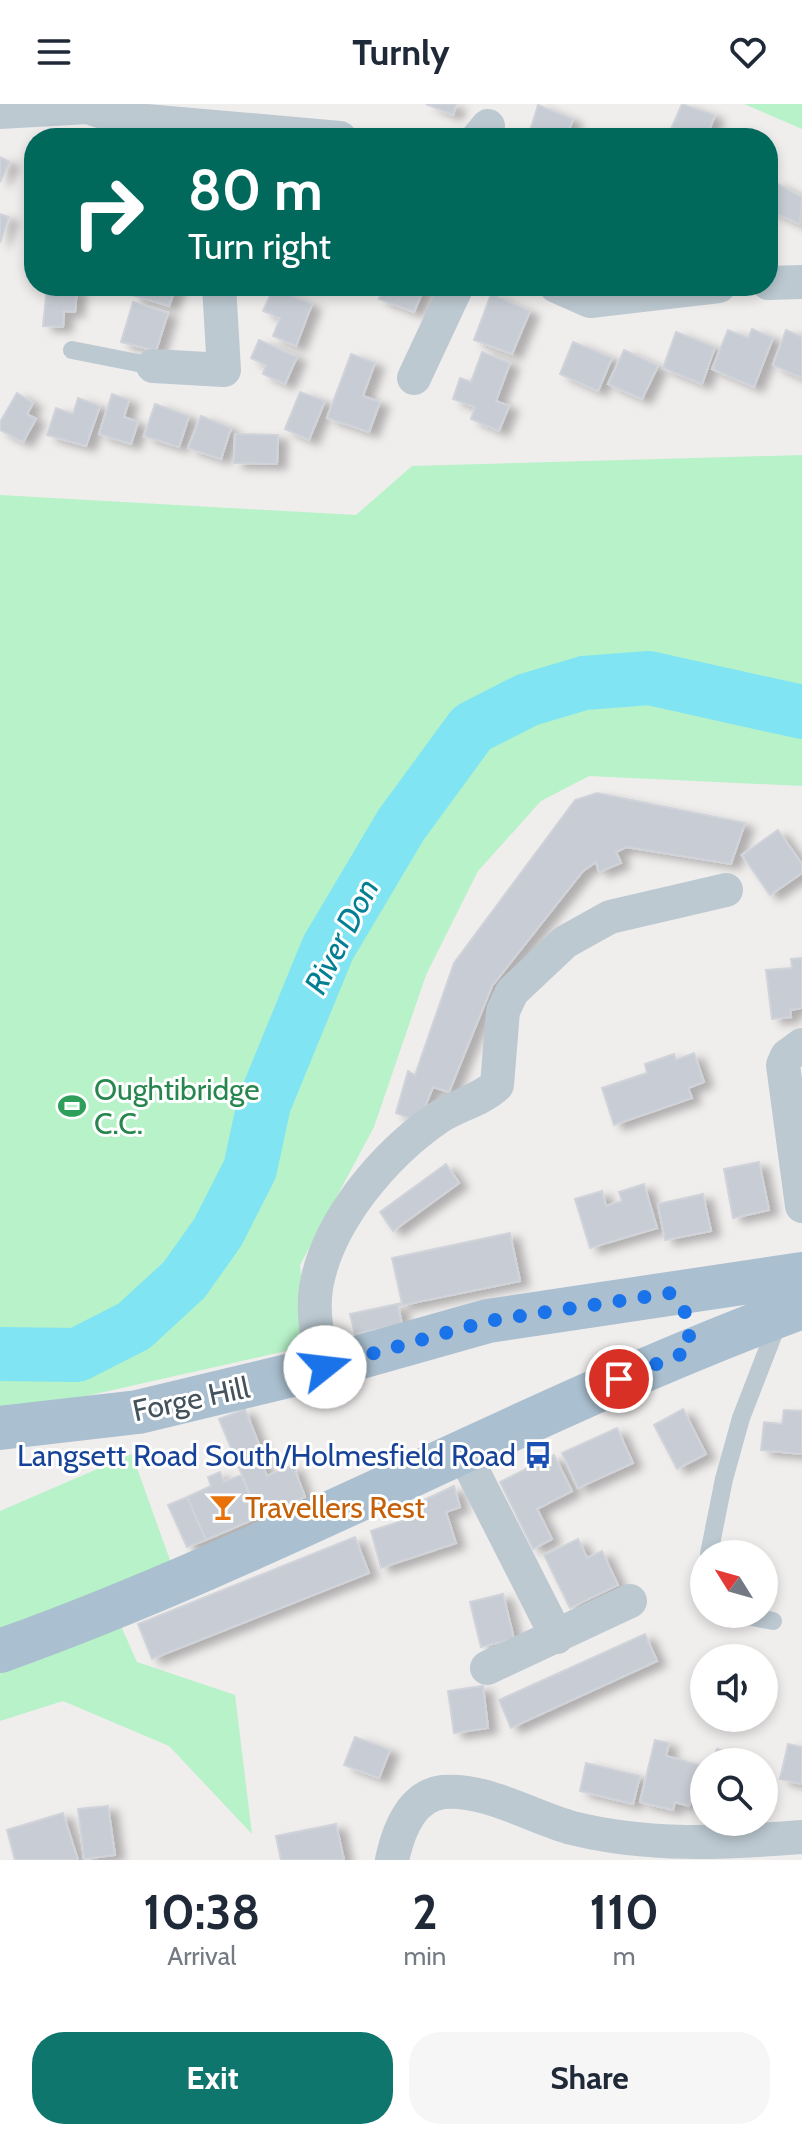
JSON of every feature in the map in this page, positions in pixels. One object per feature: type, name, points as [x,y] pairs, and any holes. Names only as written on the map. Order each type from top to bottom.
[{"type":"main road","name":"Forge Hill","points":[[0,1428],[138,1412],[325,1367],[488,1321],[802,1274]]},
{"type":"main road","points":[[671,1293],[689,1318],[689,1351]]},
{"type":"main road","points":[[0,1651],[78,1623],[464,1454],[619,1379],[791,1311]]},
{"type":"street","points":[[0,112],[88,107],[124,119],[192,128]]},
{"type":"street","points":[[778,283],[802,282]]},
{"type":"street","points":[[153,366],[224,370],[220,296]]},
{"type":"street","points":[[414,378],[452,296]]},
{"type":"street","points":[[579,296],[590,301],[633,296]]},
{"type":"street","points":[[325,1367],[315,1323],[316,1287],[354,1200],[392,1154],[440,1117],[486,1095],[497,1085],[503,1011],[512,992],[583,929],[610,917],[726,890]]},
{"type":"street","points":[[802,1045],[787,1056],[783,1065],[802,1206]]},
{"type":"street","points":[[464,1454],[557,1637]]},
{"type":"street","points":[[487,1668],[630,1601]]},
{"type":"street","points":[[392,1860],[397,1836],[409,1814],[426,1797],[443,1792],[469,1794],[571,1828],[618,1838],[677,1844],[802,1837]]},
{"type":"lane","points":[[72,350],[153,366]]},
{"type":"lane","points":[[712,1540],[741,1418],[791,1311]]},
{"type":"green space","points":[[744,104],[802,104],[802,129]]},
{"type":"green space","points":[[802,455],[802,786],[589,776],[541,801],[478,871],[426,975],[374,1127],[300,1265],[308,1346],[33,1408],[0,1407],[0,495],[356,515],[412,466]]},
{"type":"green space","points":[[132,1454],[171,1563],[104,1588],[137,1662],[235,1695],[252,1834],[169,1746],[63,1701],[0,1721],[0,1511]]},
{"type":"building","points":[[426,104],[456,104],[453,115]]},
{"type":"building","points":[[682,104],[715,115],[710,128],[671,128]]},
{"type":"building","points":[[538,105],[573,119],[570,128],[531,128]]},
{"type":"building","points":[[0,157],[10,162],[0,182]]},
{"type":"building","points":[[778,184],[802,197],[800,224],[778,214]]},
{"type":"building","points":[[0,214],[9,217],[0,243]]},
{"type":"building","points":[[46,296],[76,296],[75,312],[64,311],[63,327],[43,326]]},
{"type":"building","points":[[136,296],[172,296],[169,306]]},
{"type":"building","points":[[270,296],[291,296],[312,304],[296,346],[273,336],[280,318],[263,311]]},
{"type":"building","points":[[380,296],[421,296],[414,312],[379,299]]},
{"type":"building","points":[[490,296],[530,311],[512,354],[474,340]]},
{"type":"building","points":[[133,302],[168,313],[156,351],[121,342]]},
{"type":"building","points":[[752,329],[773,338],[754,387],[712,369],[728,330],[748,338]]},
{"type":"building","points":[[786,330],[802,337],[802,378],[773,365]]},
{"type":"building","points":[[676,332],[715,347],[702,384],[663,368]]},
{"type":"building","points":[[259,340],[297,357],[285,384],[263,374],[266,365],[251,358]]},
{"type":"building","points":[[573,342],[612,358],[598,391],[560,374]]},
{"type":"building","points":[[624,350],[658,366],[642,399],[608,384]]},
{"type":"building","points":[[482,352],[510,363],[496,401],[509,406],[499,431],[471,419],[475,407],[453,399],[460,378],[471,382]]},
{"type":"building","points":[[351,354],[375,363],[363,396],[380,402],[369,432],[327,418]]},
{"type":"building","points":[[300,392],[325,401],[309,440],[285,429]]},
{"type":"building","points":[[17,393],[33,403],[27,414],[36,419],[23,442],[0,430],[0,422]]},
{"type":"building","points":[[112,394],[129,400],[124,417],[138,422],[131,444],[99,434]]},
{"type":"building","points":[[78,398],[100,406],[86,446],[47,435],[56,408],[73,414]]},
{"type":"building","points":[[155,404],[189,416],[179,447],[144,436]]},
{"type":"building","points":[[201,416],[231,428],[221,459],[188,448]]},
{"type":"building","points":[[235,434],[278,435],[277,464],[234,463]]},
{"type":"building","points":[[597,793],[745,823],[731,864],[626,847],[616,852],[621,863],[599,872],[596,862],[583,871],[492,986],[449,1092],[433,1087],[419,1122],[396,1113],[408,1071],[415,1075],[454,963],[575,800]]},
{"type":"building","points":[[778,830],[802,864],[802,873],[770,895],[742,855]]},
{"type":"building","points":[[802,958],[802,1008],[790,1010],[791,1017],[772,1019],[766,970],[792,968],[791,959]]},
{"type":"building","points":[[694,1053],[704,1082],[688,1088],[692,1098],[614,1125],[602,1088],[647,1073],[645,1064],[674,1054],[676,1060]]},
{"type":"building","points":[[759,1162],[769,1210],[733,1218],[724,1169]]},
{"type":"building","points":[[446,1164],[459,1183],[393,1231],[380,1212]]},
{"type":"building","points":[[644,1184],[657,1228],[590,1248],[575,1199],[602,1191],[606,1206],[622,1201],[619,1192]]},
{"type":"building","points":[[703,1194],[711,1231],[665,1240],[658,1204]]},
{"type":"building","points":[[510,1233],[520,1281],[398,1306],[402,1324],[355,1334],[350,1314],[402,1303],[392,1258]]},
{"type":"building","points":[[245,1409],[262,1452],[258,1453],[267,1476],[293,1465],[305,1497],[279,1508],[281,1512],[261,1521],[219,1419]]},
{"type":"building","points":[[683,1409],[706,1454],[677,1469],[654,1425]]},
{"type":"building","points":[[784,1410],[802,1411],[802,1454],[761,1450],[764,1422],[782,1424]]},
{"type":"building","points":[[617,1428],[633,1463],[578,1488],[562,1453]]},
{"type":"building","points":[[554,1455],[572,1491],[537,1509],[552,1539],[533,1549],[500,1482]]},
{"type":"building","name":"Travellers Rest","points":[[220,1472],[224,1482],[241,1475],[259,1517],[206,1540],[187,1497],[211,1486],[208,1477]]},
{"type":"building","points":[[454,1486],[460,1507],[446,1512],[456,1543],[381,1568],[371,1531],[420,1515],[420,1502]]},
{"type":"building","points":[[187,1497],[206,1540],[187,1547],[168,1505]]},
{"type":"building","points":[[355,1537],[369,1573],[152,1659],[138,1624]]},
{"type":"building","points":[[578,1539],[587,1558],[602,1551],[618,1585],[570,1608],[544,1555]]},
{"type":"building","points":[[503,1594],[514,1639],[481,1647],[470,1602]]},
{"type":"building","points":[[645,1634],[657,1661],[511,1728],[499,1700]]},
{"type":"building","points":[[483,1686],[488,1728],[454,1733],[448,1691]]},
{"type":"building","points":[[355,1737],[390,1750],[379,1778],[344,1765]]},
{"type":"building","points":[[655,1740],[669,1743],[666,1756],[690,1763],[689,1806],[675,1802],[673,1810],[640,1802]]},
{"type":"building","points":[[788,1744],[802,1747],[802,1784],[780,1779]]},
{"type":"building","points":[[586,1763],[640,1776],[633,1804],[580,1791]]},
{"type":"building","points":[[108,1806],[115,1855],[84,1859],[78,1809]]},
{"type":"building","points":[[63,1813],[78,1860],[15,1860],[7,1830]]},
{"type":"building","points":[[336,1824],[344,1860],[281,1860],[276,1836]]},
{"type":"waterway","name":"River Don","points":[[0,1354],[77,1355],[134,1326],[184,1280],[218,1232],[250,1169],[264,1104],[328,948],[401,825],[472,728],[527,700],[584,683],[649,678],[802,712]]},
{"type":"place","name":"Oughtibridge C.C.","points":[[72,1106]]},
{"type":"place","name":"Langsett Road South/Holmesfield Road","points":[[538,1455]]},
{"type":"place","name":"Travellers Rest","points":[[223,1507]]},
{"type":"route","points":[[325,1367],[488,1321],[671,1293],[689,1318],[689,1351],[619,1379]]}]
